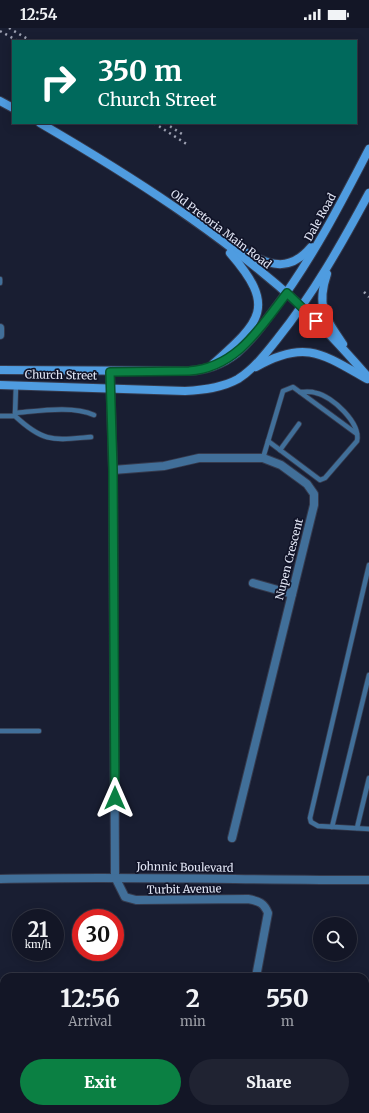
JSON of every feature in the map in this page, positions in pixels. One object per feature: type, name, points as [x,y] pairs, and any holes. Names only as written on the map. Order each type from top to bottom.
[{"type":"main road","points":[[0,101],[12,107]]},
{"type":"main road","name":"Old Pretoria Main Road","points":[[42,124],[142,185],[217,238],[287,293],[369,379]]},
{"type":"main road","name":"Dale Road","points":[[287,293],[332,220],[369,148]]},
{"type":"main road","points":[[302,307],[331,262],[369,193]]},
{"type":"main road","points":[[217,238],[266,262],[285,265],[296,262],[304,255],[332,220]]},
{"type":"main road","points":[[208,368],[246,332],[254,322],[259,307],[257,294],[249,277],[217,238]]},
{"type":"main road","points":[[331,262],[322,291],[322,308],[333,329],[369,379]]},
{"type":"main road","name":"Church Street","points":[[0,370],[110,372],[189,371],[208,368],[219,364],[237,353],[262,326],[287,293]]},
{"type":"main road","name":"Church Street","points":[[0,385],[111,387],[185,391],[202,390],[224,385],[244,374],[269,349],[302,307]]},
{"type":"main road","points":[[244,374],[276,357],[304,352],[326,356],[369,379]]},
{"type":"street","points":[[0,328],[0,335]]},
{"type":"street","points":[[110,372],[113,470],[115,877]]},
{"type":"street","name":"Nupen Crescent","points":[[113,470],[164,466],[205,458],[263,458],[275,462],[290,471],[307,484],[314,496],[314,505],[232,838]]},
{"type":"street","points":[[253,582],[292,594]]},
{"type":"street","name":"Johnnic Boulevard","points":[[0,879],[115,877],[262,880],[369,880]]},
{"type":"street","name":"Turbit Avenue","points":[[115,877],[122,893],[128,899],[145,901],[248,899],[258,901],[265,906],[268,913],[257,973]]},
{"type":"lane","points":[[16,385],[15,415],[36,434],[48,438],[91,436]]},
{"type":"lane","points":[[263,458],[283,391],[293,387],[357,434]]},
{"type":"lane","points":[[268,441],[317,478],[323,479],[357,441],[357,434],[350,417],[324,396],[316,392],[300,392]]},
{"type":"lane","points":[[0,416],[46,410],[84,412],[94,416]]},
{"type":"lane","points":[[280,450],[299,424]]},
{"type":"lane","points":[[369,565],[310,818],[311,822],[318,826],[369,829]]},
{"type":"lane","points":[[332,827],[369,675]]},
{"type":"lane","points":[[0,731],[39,730]]},
{"type":"lane","points":[[357,828],[369,778]]},
{"type":"railway","points":[[9,28],[29,40]]},
{"type":"railway","points":[[0,31],[16,40]]},
{"type":"railway","points":[[156,124],[188,145]]},
{"type":"railway","points":[[167,124],[182,134]]},
{"type":"railway","points":[[364,292],[369,297]]},
{"type":"route","points":[[115,798],[113,470],[110,372],[189,371],[201,370],[219,364],[237,353],[247,343],[287,293],[316,321]]}]
